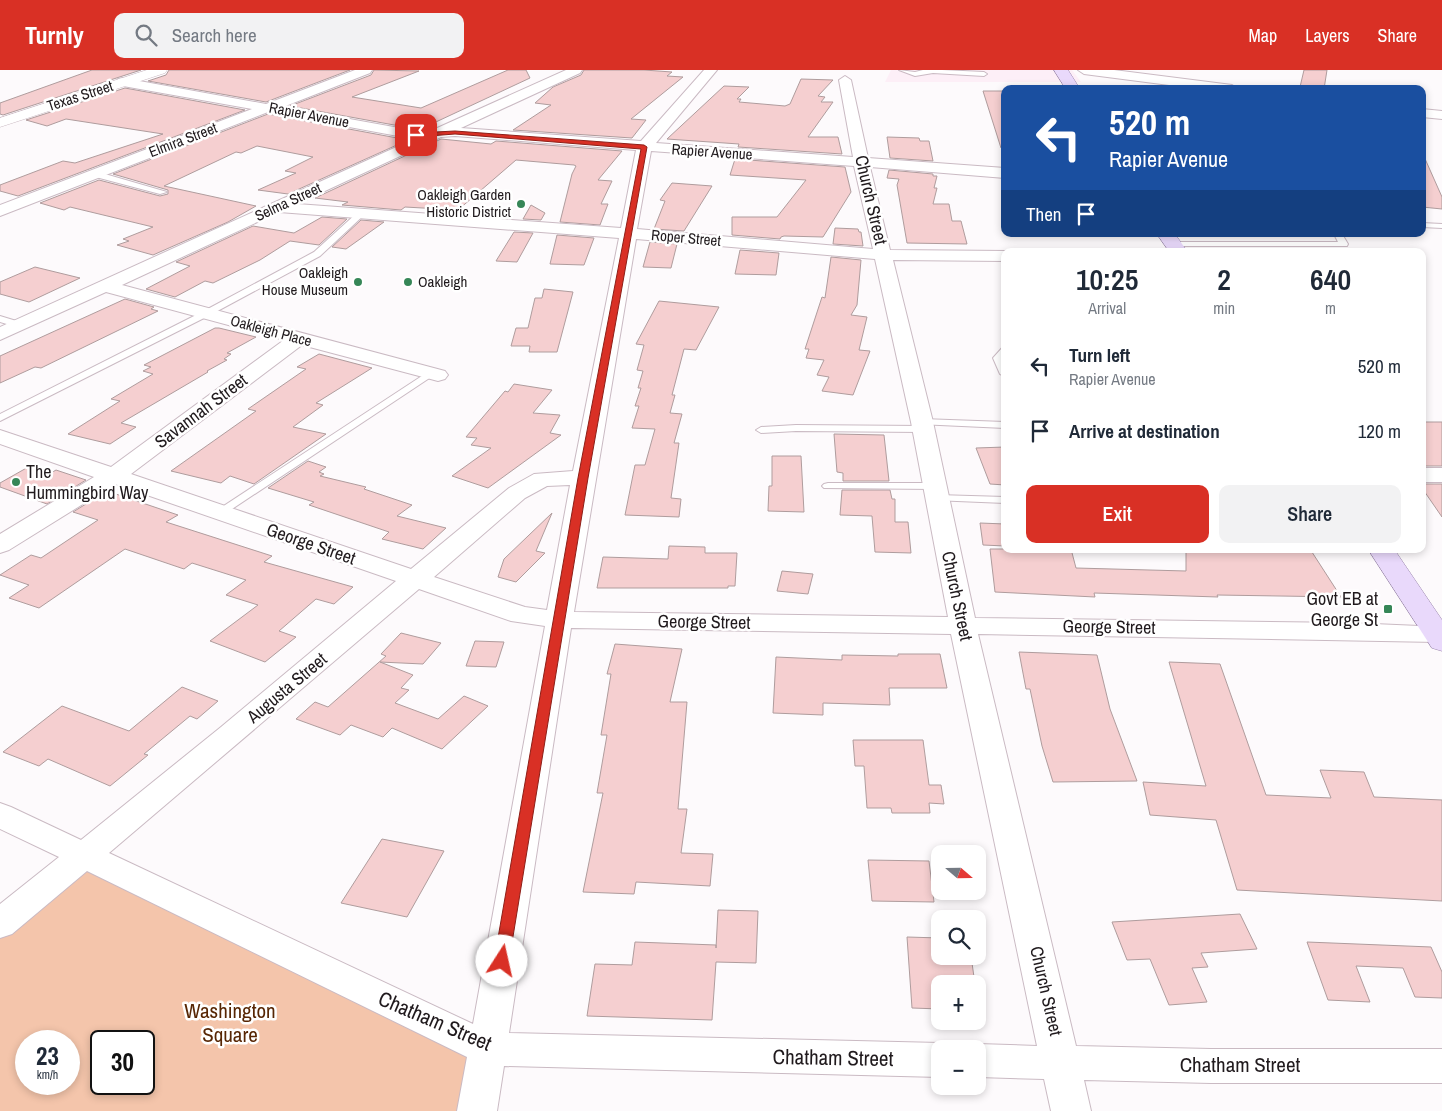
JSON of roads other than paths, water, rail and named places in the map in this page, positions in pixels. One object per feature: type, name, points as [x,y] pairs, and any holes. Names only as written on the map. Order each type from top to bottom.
[{"type":"main road","points":[[1061,70],[1070,85]]},
{"type":"main road","points":[[1385,553],[1439,638]]},
{"type":"street","name":"Texas Street","points":[[0,122],[160,70]]},
{"type":"street","name":"Elmira Street","points":[[0,211],[366,70]]},
{"type":"street","name":"Selma Street","points":[[0,334],[576,70]]},
{"type":"street","points":[[477,1111],[583,478],[644,147],[712,70]]},
{"type":"street","points":[[1084,70],[1201,85]]},
{"type":"street","name":"Church Street","points":[[846,80],[861,162],[922,426],[963,626],[1062,1063],[1071,1111]]},
{"type":"street","name":"Rapier Avenue","points":[[123,82],[416,135],[455,132],[1001,173]]},
{"type":"street","points":[[1426,113],[1442,115]]},
{"type":"street","name":"Roper Street","points":[[276,207],[884,255],[1001,256]]},
{"type":"street","name":"Oakleigh Place","points":[[104,286],[435,374]]},
{"type":"street","name":"Savannah Street","points":[[0,545],[115,475],[299,338]]},
{"type":"street","name":"George Street","points":[[0,437],[521,615],[559,620],[1351,630],[1439,638]]},
{"type":"street","points":[[1426,475],[1442,475]]},
{"type":"street","name":"Augusta Street","points":[[0,924],[232,734],[517,493],[542,479],[583,478]]},
{"type":"street","name":"Chatham Street","points":[[0,815],[488,1049],[931,1060]]},
{"type":"street","name":"Chatham Street","points":[[986,1061],[1211,1066],[1442,1066]]},
{"type":"lane","points":[[902,70],[915,74],[929,71],[984,74]]},
{"type":"lane","points":[[95,174],[163,192]]},
{"type":"lane","points":[[0,418],[207,313],[317,254],[361,214]]},
{"type":"lane","points":[[1426,225],[1442,226]]},
{"type":"lane","points":[[1172,243],[1344,244],[1340,237]]},
{"type":"lane","points":[[0,318],[20,325]]},
{"type":"lane","points":[[219,513],[435,374]]},
{"type":"lane","points":[[761,430],[1001,425]]},
{"type":"lane","points":[[828,486],[936,492],[1001,500]]},
{"type":"place","name":"Oakleigh Garden Historic District","points":[[521,204]]},
{"type":"place","name":"Oakleigh House Museum","points":[[358,282]]},
{"type":"place","name":"Oakleigh","points":[[408,282]]},
{"type":"place","name":"The Hummingbird Way","points":[[16,482]]},
{"type":"place","name":"Govt EB at George St","points":[[1388,609]]},
{"type":"park label","name":"Washington Square","points":[[230,1023]]}]
